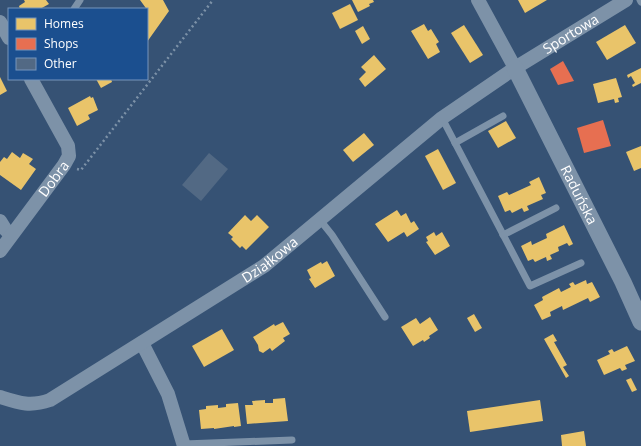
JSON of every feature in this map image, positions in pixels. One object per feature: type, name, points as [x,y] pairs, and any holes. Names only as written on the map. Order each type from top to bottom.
[{"type":"street","points":[[478,0],[515,68]]},
{"type":"street","name":"Sportowa","points":[[515,68],[626,0]]},
{"type":"street","points":[[0,22],[8,36]]},
{"type":"street","name":"Działkowa","points":[[0,397],[28,404],[41,403],[50,400],[264,266],[442,118],[515,68]]},
{"type":"street","name":"Raduńska","points":[[515,68],[623,282],[641,322]]},
{"type":"street","name":"Dobra","points":[[0,251],[64,165],[69,156],[68,146],[32,80]]},
{"type":"street","points":[[0,221],[11,235]]},
{"type":"street","points":[[142,343],[168,394],[184,445]]},
{"type":"lane","points":[[455,143],[503,116]]},
{"type":"lane","points":[[442,118],[530,286],[581,263]]},
{"type":"lane","points":[[503,235],[556,208]]},
{"type":"lane","points":[[320,220],[332,235],[385,317]]},
{"type":"lane","points":[[184,445],[292,440]]},
{"type":"path","points":[[64,165],[81,170],[213,0]]},
{"type":"building: Homes","points":[[24,0],[46,0],[49,4],[42,8],[20,8],[19,6],[25,2]]},
{"type":"building: Homes","points":[[140,0],[163,0],[169,11],[148,41],[148,8],[146,8]]},
{"type":"building: Homes","points":[[352,0],[373,0],[374,2],[369,4],[370,6],[358,12]]},
{"type":"building: Homes","points":[[518,0],[547,0],[525,13]]},
{"type":"building: Homes","points":[[350,4],[358,20],[340,29],[332,13]]},
{"type":"building: Homes","points":[[424,24],[428,31],[431,29],[439,42],[436,44],[440,52],[428,59],[411,31]]},
{"type":"building: Homes","points":[[464,25],[483,55],[470,63],[451,33]]},
{"type":"building: Homes","points":[[625,25],[636,43],[607,60],[596,42]]},
{"type":"building: Homes","points":[[363,26],[370,39],[362,44],[355,31]]},
{"type":"building: Homes","points":[[374,55],[386,69],[365,87],[359,79],[366,72],[361,67]]},
{"type":"building: Homes","points":[[641,68],[641,83],[633,87],[632,85],[635,83],[631,76],[628,78],[627,75]]},
{"type":"building: Homes","points":[[0,77],[7,91],[0,95]]},
{"type":"building: Homes","points":[[616,78],[622,97],[618,98],[619,102],[615,103],[614,99],[598,103],[593,84]]},
{"type":"building: Homes","points":[[97,80],[111,80],[112,82],[101,88]]},
{"type":"building: Homes","points":[[90,96],[91,98],[93,97],[98,110],[88,115],[90,119],[77,126],[68,108]]},
{"type":"building: Homes","points":[[506,121],[516,138],[498,148],[488,131]]},
{"type":"building: Homes","points":[[364,133],[374,145],[353,162],[343,150]]},
{"type":"building: Homes","points":[[641,146],[641,168],[634,171],[626,152]]},
{"type":"building: Homes","points":[[438,149],[456,183],[443,190],[425,156]]},
{"type":"building: Homes","points":[[12,152],[20,158],[23,153],[33,159],[29,164],[36,169],[21,190],[0,175],[0,162],[4,157],[7,159]]},
{"type":"building: Homes","points":[[539,177],[546,193],[541,195],[543,199],[527,206],[529,210],[524,212],[522,208],[512,213],[510,210],[505,212],[498,196],[507,192],[509,195],[531,185],[529,182]]},
{"type":"building: Homes","points":[[397,210],[401,216],[406,213],[411,223],[414,221],[419,229],[407,237],[404,232],[388,242],[375,224]]},
{"type":"building: Homes","points":[[245,215],[251,221],[257,215],[269,227],[246,250],[242,246],[240,248],[231,239],[233,237],[228,233]]},
{"type":"building: Homes","points":[[564,225],[573,244],[569,246],[567,243],[558,247],[559,251],[550,255],[552,259],[547,261],[546,257],[535,262],[533,259],[528,261],[521,246],[531,241],[532,245],[547,238],[546,234]]},
{"type":"building: Homes","points":[[434,232],[436,236],[442,232],[450,246],[435,255],[426,242],[428,241],[426,237]]},
{"type":"building: Homes","points":[[327,261],[335,276],[315,288],[309,279],[311,278],[307,270],[321,262],[322,264]]},
{"type":"building: Homes","points":[[586,280],[587,284],[592,282],[600,297],[590,302],[588,298],[563,310],[562,306],[550,312],[551,316],[542,320],[534,305],[543,300],[542,297],[559,288],[561,292],[571,287],[569,284],[573,282],[575,285]]},
{"type":"building: Homes","points":[[474,314],[482,328],[475,332],[467,318]]},
{"type":"building: Homes","points":[[430,317],[438,330],[429,336],[430,338],[424,342],[423,340],[413,346],[401,327],[416,318],[420,324]]},
{"type":"building: Homes","points":[[283,322],[290,334],[283,338],[285,341],[272,351],[270,348],[263,353],[259,351],[258,345],[253,337],[274,324],[275,326]]},
{"type":"building: Homes","points":[[222,329],[234,350],[204,367],[192,346]]},
{"type":"building: Homes","points":[[553,334],[557,341],[554,342],[567,365],[563,367],[569,376],[566,378],[544,339]]},
{"type":"building: Homes","points":[[627,346],[635,361],[625,365],[627,369],[622,371],[620,368],[604,375],[597,360],[610,354],[608,351],[612,349],[614,352]]},
{"type":"building: Homes","points":[[631,378],[637,390],[632,392],[626,380]]},
{"type":"building: Homes","points":[[285,398],[288,421],[247,424],[245,405],[253,405],[252,401],[265,400],[265,403],[273,403],[273,399]]},
{"type":"building: Homes","points":[[540,400],[543,421],[470,432],[467,411]]},
{"type":"building: Homes","points":[[238,403],[241,426],[201,429],[199,410],[206,409],[206,406],[218,405],[218,408],[226,407],[226,404]]},
{"type":"building: Homes","points":[[584,431],[586,446],[562,446],[561,435]]},
{"type":"building: Shops","points":[[563,61],[574,81],[558,85],[550,69]]},
{"type":"building: Shops","points":[[603,120],[611,146],[584,153],[577,128]]},
{"type":"building: Other","points":[[209,153],[228,169],[201,201],[182,185]]}]
